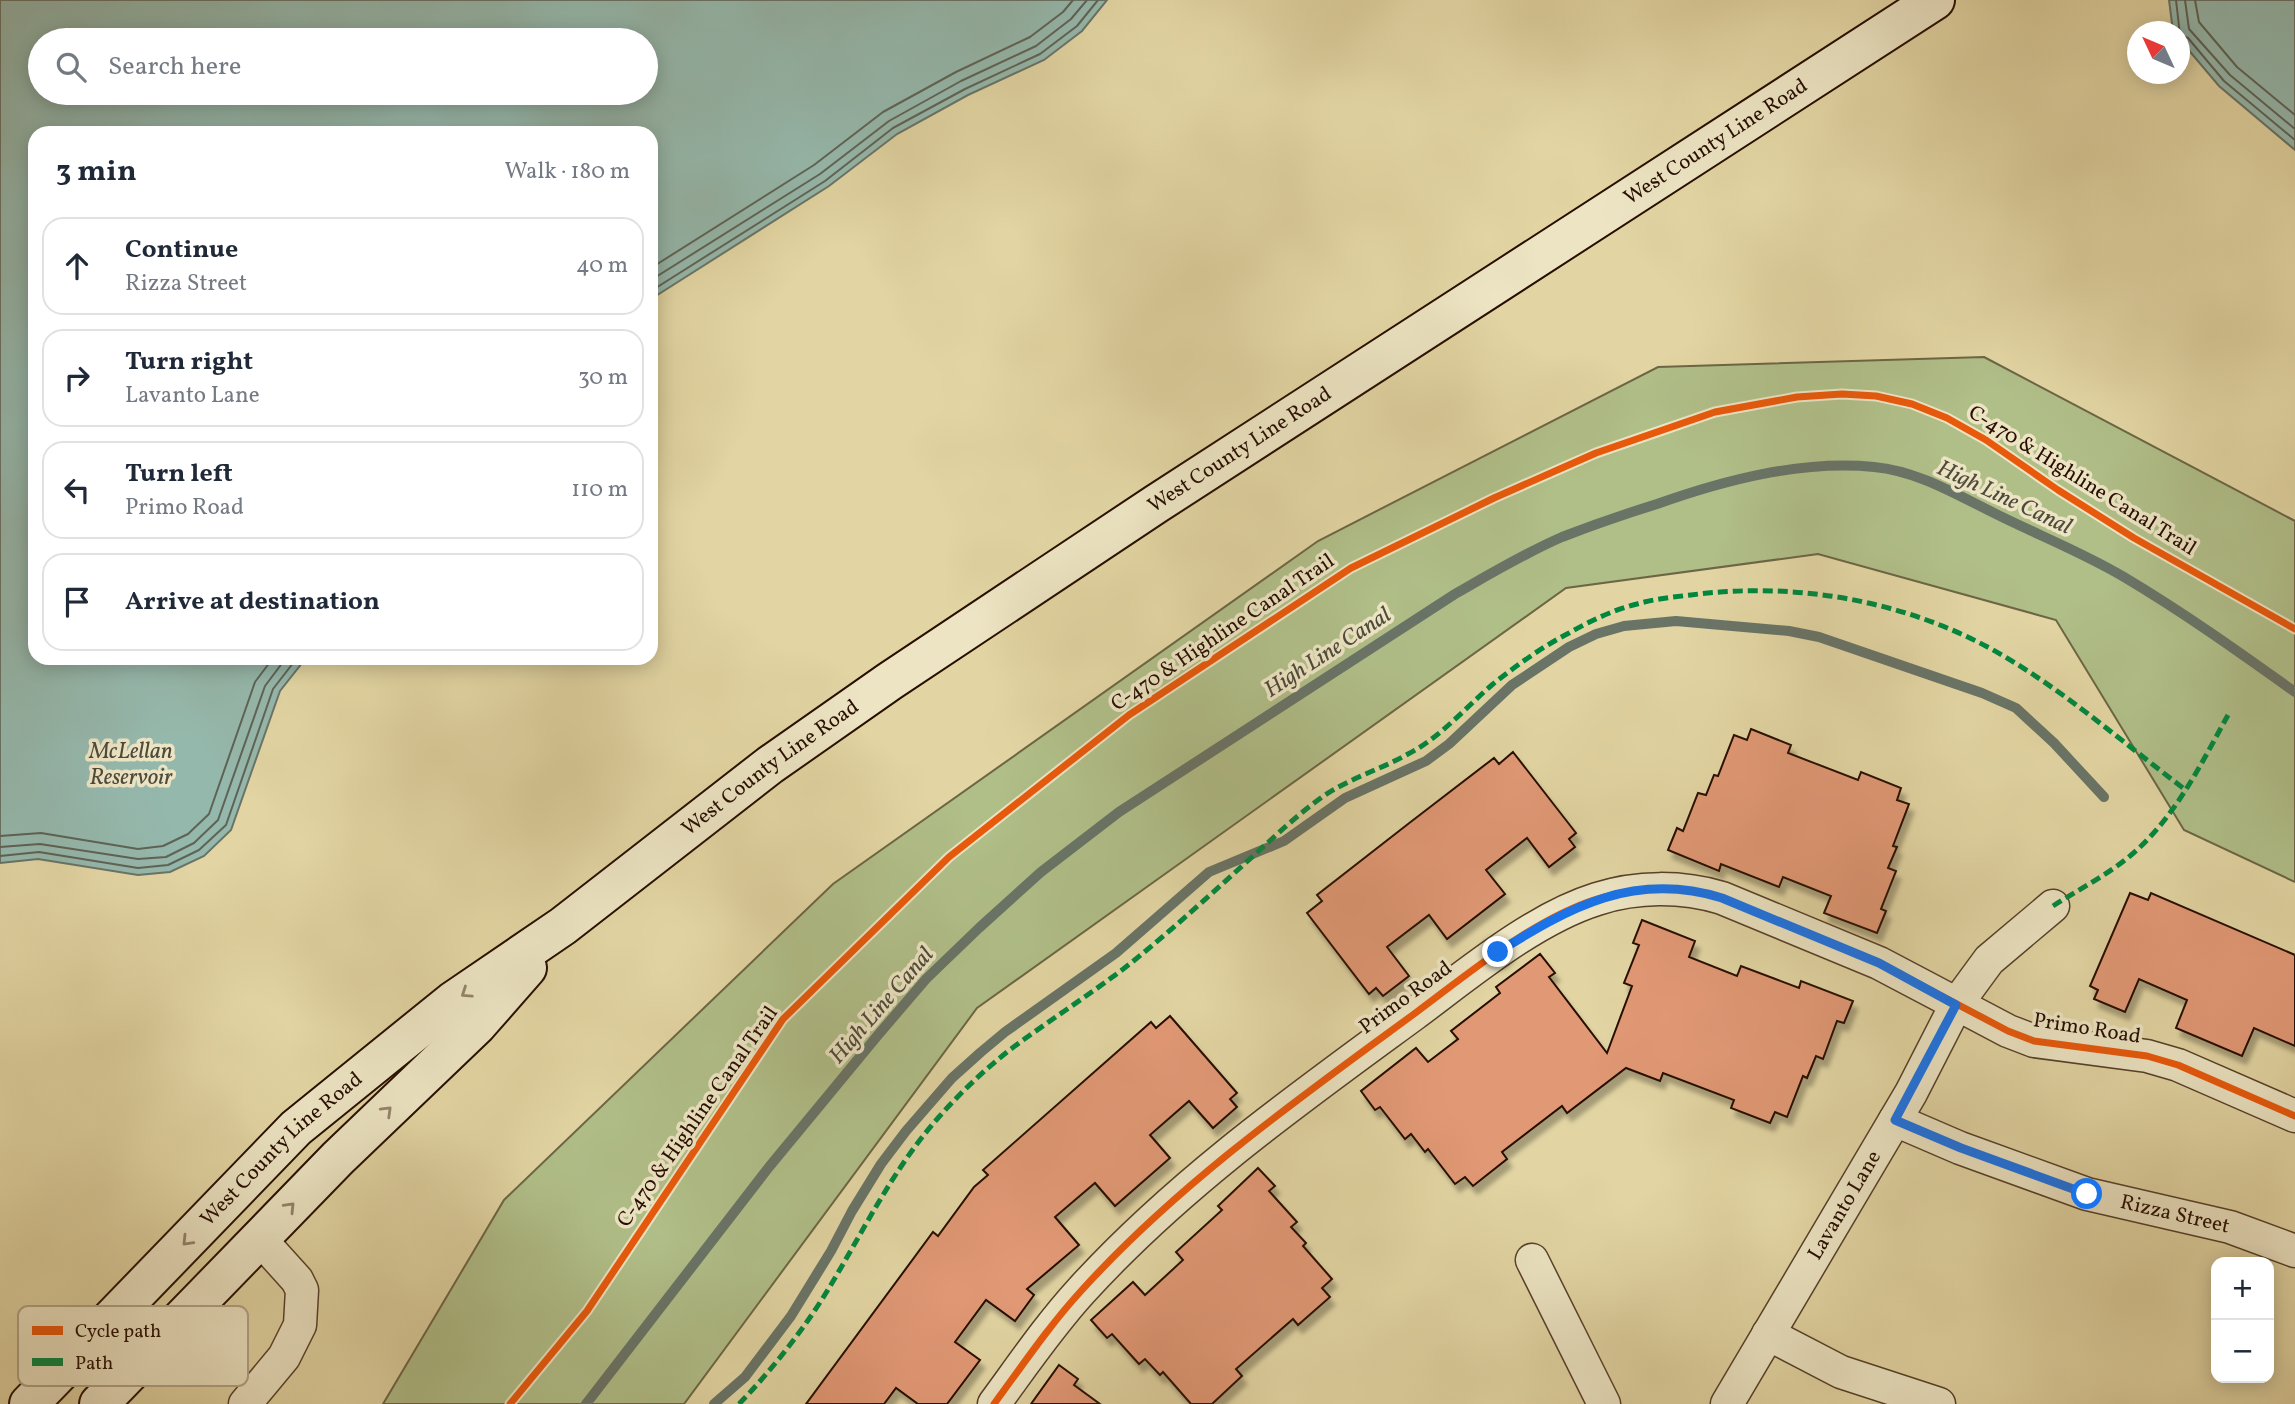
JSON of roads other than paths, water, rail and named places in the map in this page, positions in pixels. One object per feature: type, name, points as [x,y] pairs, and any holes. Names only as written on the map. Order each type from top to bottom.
[{"type":"main road","name":"West County Line Road","points":[[124,1306],[296,1128],[453,1001],[563,926],[770,765],[890,681],[1156,504],[1935,0]]},
{"type":"main road","name":"West County Line Road","points":[[195,1306],[338,1158],[477,1025],[563,926]]},
{"type":"main road","name":"West County Line Road","points":[[29,1404],[46,1386]]},
{"type":"main road","name":"West County Line Road","points":[[99,1404],[117,1386]]},
{"type":"street","name":"Primo Road","points":[[993,1404],[1056,1321],[1090,1282],[1146,1226],[1227,1155],[1498,952],[1550,919],[1597,899],[1640,890],[1680,889],[1722,898],[1879,963],[1956,1005],[2034,1041],[2147,1056],[2178,1065],[2295,1116]]},
{"type":"street","name":"Lavanto Lane","points":[[1727,1404],[1895,1120],[1956,1005],[1989,960],[2053,906]]},
{"type":"street","name":"Rizza Street","points":[[1895,1120],[1961,1148],[2087,1194],[2230,1227],[2295,1251]]},
{"type":"street","points":[[245,1404],[284,1357],[300,1325],[302,1290],[297,1280],[260,1239]]},
{"type":"street","points":[[1532,1260],[1604,1404]]},
{"type":"street","points":[[1768,1334],[1841,1372],[1939,1404]]},
{"type":"water","name":"McLellan Reservoir","points":[[0,0],[1107,0],[1082,31],[1044,60],[968,95],[897,134],[829,186],[658,295],[658,126],[28,126],[28,665],[300,665],[280,691],[231,830],[204,856],[170,872],[138,875],[38,859],[0,863]]},
{"type":"water","points":[[2169,0],[2295,0],[2295,150],[2219,86],[2190,52],[2190,21],[2172,21]]},
{"type":"waterway","name":"High Line Canal","points":[[586,1404],[769,1167],[878,1035],[926,979],[1041,872],[1119,812],[1455,594],[1562,537],[1683,495],[1763,474],[1818,466],[1890,469],[1937,485],[2109,568],[2189,618],[2295,692]]},
{"type":"waterway","points":[[714,1404],[745,1377],[791,1316],[881,1164],[906,1131],[952,1078],[981,1052],[1116,953],[1209,872],[1284,841],[1345,798],[1426,761],[1449,744],[1512,685],[1569,647],[1596,634],[1624,626],[1676,621],[1789,631],[1819,637],[1982,693],[2016,708],[2054,743],[2104,797]]}]
